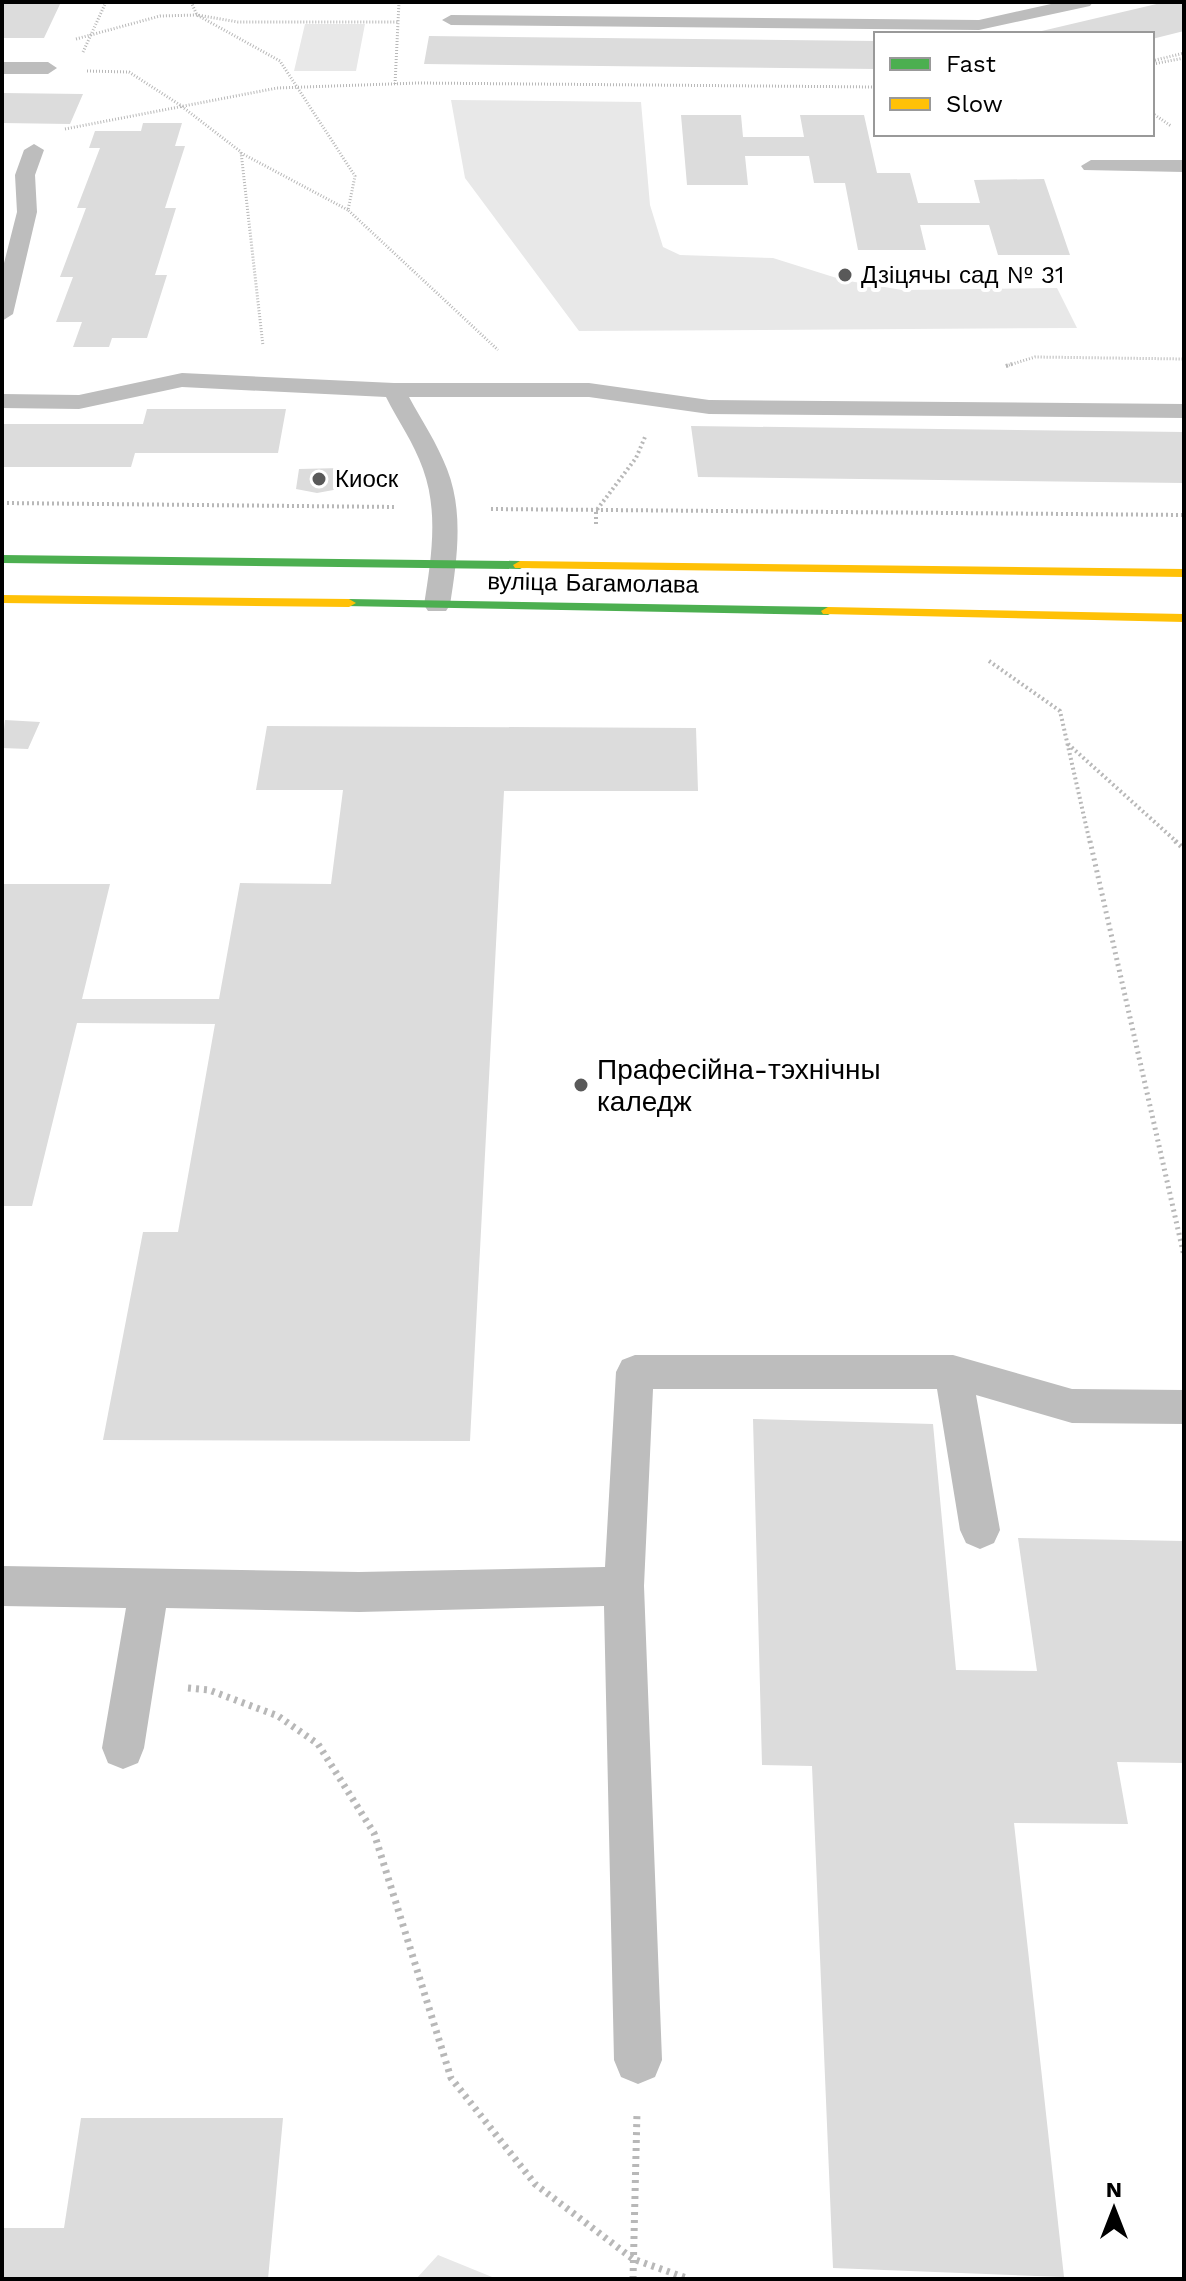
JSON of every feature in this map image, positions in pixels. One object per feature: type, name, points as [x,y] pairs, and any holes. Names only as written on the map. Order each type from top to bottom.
[{"type":"main road","name":"вуліца Багамолава","points":[[2,559],[1184,573]]},
{"type":"main road","name":"вуліца Багамолава","points":[[2,599],[1184,618]]},
{"type":"lane","points":[[451,20],[979,25],[1084,2]]},
{"type":"lane","points":[[896,4],[901,24]]},
{"type":"lane","points":[[2,68],[48,68]]},
{"type":"lane","points":[[2,314],[27,212],[25,175],[34,150]]},
{"type":"lane","points":[[1091,166],[1184,166]]},
{"type":"lane","points":[[2,401],[79,402],[182,380],[394,390],[589,390],[709,407],[1184,411]]},
{"type":"lane","points":[[394,390],[439,480],[443,508],[443,566],[437,605]]},
{"type":"lane","points":[[638,2060],[624,1586],[635,1372],[953,1372],[1072,1406],[1184,1407]]},
{"type":"lane","points":[[953,1372],[980,1530]]},
{"type":"lane","points":[[2,1586],[359,1592],[624,1586]]},
{"type":"lane","points":[[123,1748],[149,1589]]},
{"type":"path","points":[[81,58],[106,2]]},
{"type":"path","points":[[191,2],[197,15],[280,61],[355,176],[348,210]]},
{"type":"path","points":[[395,84],[399,2]]},
{"type":"path","points":[[129,25],[160,16],[197,15],[238,22],[399,22]]},
{"type":"path","points":[[1154,62],[1184,56]]},
{"type":"path","points":[[77,70],[129,72],[180,105],[241,152],[348,210],[542,390]]},
{"type":"path","points":[[67,129],[180,105],[298,87],[395,84],[874,87]]},
{"type":"path","points":[[241,152],[267,384]]},
{"type":"path","points":[[993,370],[1035,357],[1184,359]]},
{"type":"path","points":[[2,503],[1184,515]]},
{"type":"path","points":[[988,660],[1060,711],[1184,1256]]},
{"type":"path","points":[[1067,743],[1184,849]]},
{"type":"path","points":[[135,1681],[209,1690],[278,1716],[318,1744],[374,1833],[451,2078],[535,2184],[633,2259],[689,2279]]},
{"type":"path","points":[[633,2279],[638,2060]]},
{"type":"shaded area","points":[[305,24],[365,24],[356,71],[294,71]]},
{"type":"shaded area","points":[[451,100],[641,102],[650,205],[663,247],[680,255],[773,258],[843,280],[902,290],[1057,288],[1077,328],[579,331],[465,178]]},
{"type":"shaded area","points":[[438,2255],[497,2279],[416,2279]]},
{"type":"building","points":[[2,2],[61,2],[44,38],[2,38]]},
{"type":"building","points":[[1165,2],[1184,2],[1184,31],[1154,38],[1154,32],[1038,32]]},
{"type":"building","points":[[429,36],[874,41],[874,69],[424,64]]},
{"type":"building","points":[[2,93],[83,94],[70,124],[2,123]]},
{"type":"building","points":[[681,115],[741,115],[743,137],[804,137],[800,115],[864,115],[877,173],[910,173],[918,203],[980,203],[974,180],[1044,179],[1070,255],[998,255],[989,225],[920,225],[926,250],[858,250],[845,183],[814,183],[809,156],[745,156],[748,185],[687,185]]},
{"type":"building","points":[[143,123],[182,123],[175,146],[185,146],[165,208],[176,208],[155,275],[167,275],[147,338],[112,338],[109,347],[73,347],[82,322],[56,322],[73,277],[60,277],[86,208],[77,208],[100,148],[89,148],[95,131],[141,131]]},
{"type":"building","points":[[147,409],[286,409],[278,453],[135,453],[131,467],[2,467],[2,424],[143,424]]},
{"type":"building","points":[[691,426],[1184,432],[1184,483],[698,477]]},
{"type":"building","name":"Киоск","points":[[341,468],[339,489],[317,493],[296,489],[299,469]]},
{"type":"building","points":[[5,720],[40,722],[28,749],[2,748]]},
{"type":"building","points":[[267,726],[696,728],[698,791],[504,791],[470,1441],[103,1440],[143,1232],[178,1232],[215,1024],[77,1023],[32,1206],[2,1206],[2,884],[110,884],[82,999],[219,999],[240,883],[331,884],[343,790],[256,790]]},
{"type":"building","points":[[753,1419],[933,1424],[956,1670],[1037,1671],[1018,1538],[1184,1541],[1184,1763],[1117,1762],[1128,1824],[1014,1823],[1064,2277],[833,2268],[812,1766],[762,1765]]},
{"type":"building","points":[[81,2118],[283,2118],[268,2279],[2,2279],[2,2228],[64,2228]]},
{"type":"traffic: fast","points":[[2,559],[520,565]]},
{"type":"traffic: fast","points":[[349,603],[828,611]]},
{"type":"traffic: slow","points":[[520,565],[1184,573]]},
{"type":"traffic: slow","points":[[2,599],[349,603]]},
{"type":"traffic: slow","points":[[828,611],[1184,618]]},
{"type":"place","name":"Дзіцячы сад № 31","points":[[845,275]]},
{"type":"place","name":"Киоск","points":[[319,479]]},
{"type":"place","name":"Прафесійна-тэхнічны каледж","points":[[581,1085]]}]
